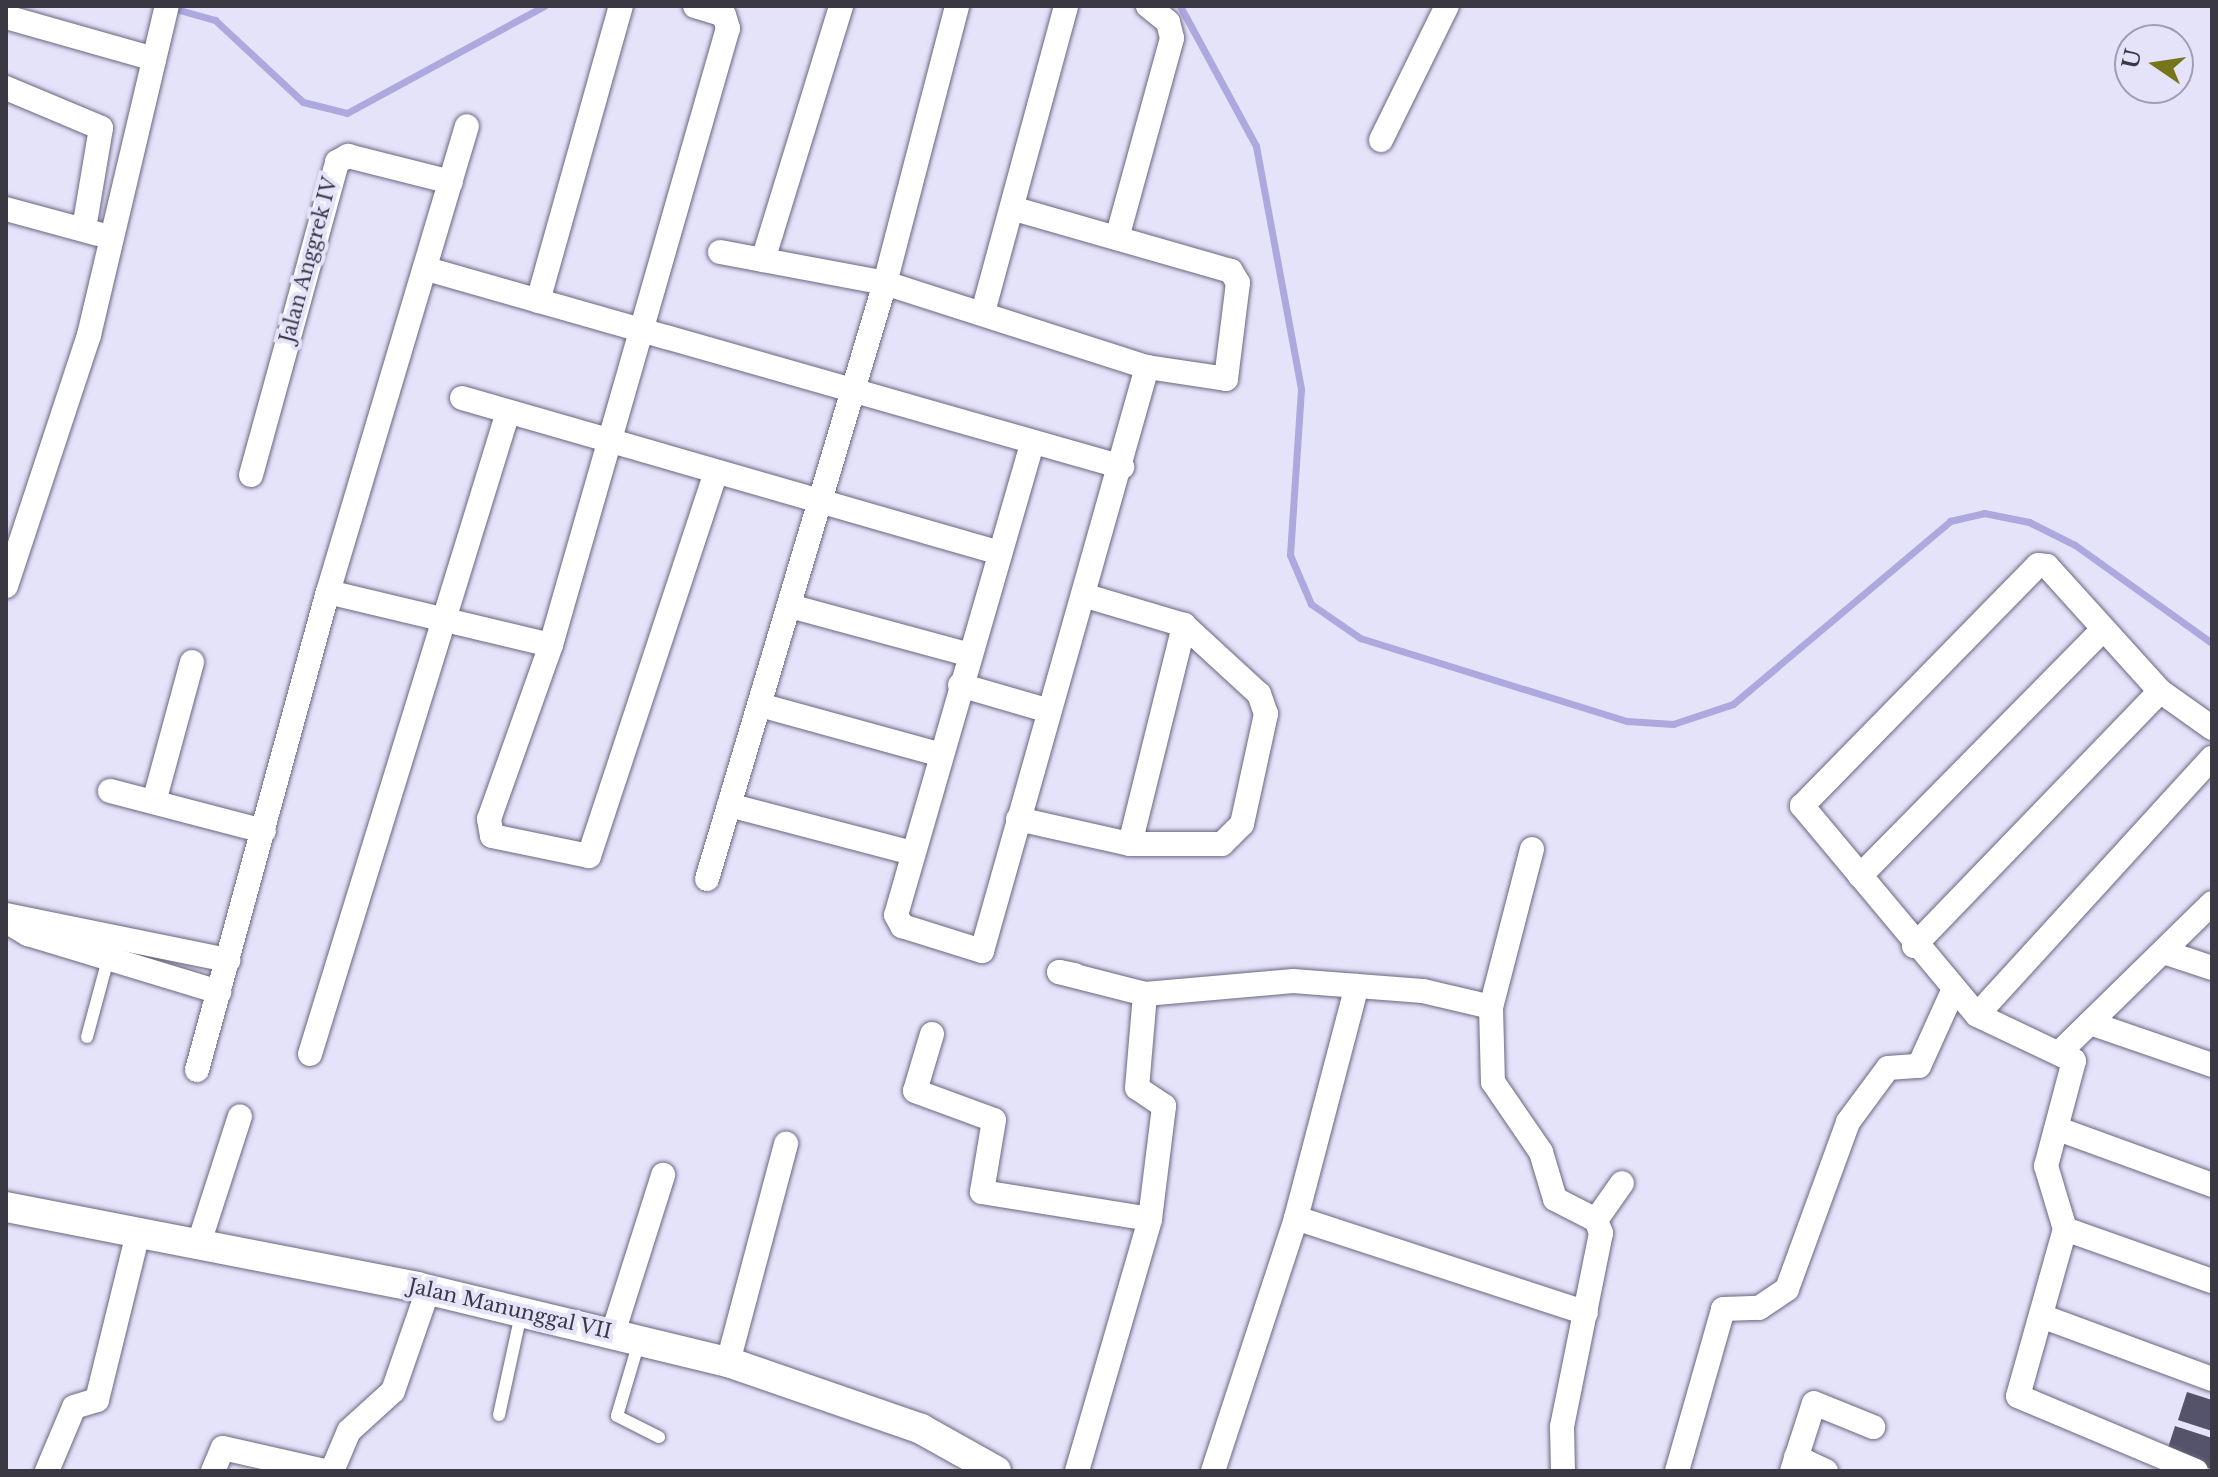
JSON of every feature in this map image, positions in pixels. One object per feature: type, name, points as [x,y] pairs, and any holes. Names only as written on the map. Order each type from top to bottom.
[{"type":"street","points":[[538,301],[621,6]]},
{"type":"street","points":[[695,6],[721,9],[728,28],[551,645],[488,829],[500,839],[582,857],[591,850],[716,473]]},
{"type":"street","points":[[763,260],[841,6]]},
{"type":"street","points":[[707,879],[885,283],[957,6]]},
{"type":"street","points":[[983,312],[1066,6]]},
{"type":"street","points":[[1117,238],[1172,38],[1168,22],[1148,6]]},
{"type":"street","points":[[1381,140],[1447,6]]},
{"type":"street","points":[[6,586],[71,395],[166,12]]},
{"type":"street","points":[[6,17],[154,59]]},
{"type":"street","points":[[6,88],[101,128],[84,228]]},
{"type":"street","points":[[197,1070],[328,592],[427,269],[467,126]]},
{"type":"street","name":"Jalan Anggrek IV","points":[[251,475],[337,162],[348,156],[451,182]]},
{"type":"street","points":[[720,252],[885,283],[1147,367],[1226,380],[1237,278],[1226,269],[1012,208]]},
{"type":"street","points":[[6,209],[84,228],[111,240]]},
{"type":"street","points":[[427,269],[1032,444],[1122,467]]},
{"type":"street","points":[[1032,444],[912,853],[897,921],[982,951],[1046,710],[1087,596],[1147,367]]},
{"type":"street","points":[[462,398],[1000,553]]},
{"type":"street","points":[[310,1054],[440,622],[508,412]]},
{"type":"street","points":[[2066,1057],[1977,1015],[1914,946],[1804,810],[1804,798],[2038,565],[2047,566],[2101,632],[2160,691],[2212,728]]},
{"type":"street","points":[[328,592],[440,622],[551,645]]},
{"type":"street","points":[[1018,819],[1130,844],[1222,844],[1242,824],[1266,708],[1184,625],[1087,596]]},
{"type":"street","points":[[790,606],[970,655]]},
{"type":"street","points":[[1130,844],[1184,625]]},
{"type":"street","points":[[1860,876],[2101,632]]},
{"type":"street","points":[[154,802],[192,662]]},
{"type":"street","points":[[960,685],[1046,710]]},
{"type":"street","points":[[1914,946],[2160,691]]},
{"type":"street","points":[[760,705],[941,755]]},
{"type":"street","points":[[1977,1015],[2212,758]]},
{"type":"street","points":[[110,791],[264,831]]},
{"type":"street","points":[[729,805],[912,853]]},
{"type":"street","points":[[1532,849],[1491,1007],[1499,1097],[1541,1152],[1555,1199],[1596,1220],[1601,1233],[1562,1427],[1563,1471]]},
{"type":"street","points":[[2196,1471],[2023,1403],[2018,1388],[2044,1317],[2065,1229],[2046,1166],[2061,1130],[2066,1057],[2090,1023],[2212,903]]},
{"type":"street","points":[[6,918],[228,960]]},
{"type":"street","points":[[6,918],[108,959],[219,992]]},
{"type":"street","points":[[2164,952],[2212,968]]},
{"type":"street","points":[[1075,975],[1059,972],[1145,994],[1220,983],[1357,986],[1491,1007]]},
{"type":"street","points":[[1213,1471],[1296,1218],[1357,986]]},
{"type":"street","points":[[1677,1471],[1723,1309],[1759,1308],[1787,1289],[1844,1129],[1888,1068],[1919,1066],[1953,991]]},
{"type":"street","points":[[1077,1471],[1150,1219],[1164,1106],[1137,1088],[1145,994]]},
{"type":"street","points":[[2090,1023],[2212,1065]]},
{"type":"street","points":[[932,1034],[915,1091],[994,1120],[982,1192],[1150,1219]]},
{"type":"street","points":[[199,1243],[240,1116]]},
{"type":"street","points":[[2061,1130],[2212,1185]]},
{"type":"street","points":[[728,1362],[786,1144]]},
{"type":"street","points":[[627,1336],[663,1175]]},
{"type":"street","points":[[1596,1220],[1622,1183]]},
{"type":"street","name":"Jalan Manunggal VII","points":[[6,1207],[428,1290],[728,1362],[908,1424],[996,1471]]},
{"type":"street","points":[[1296,1218],[1586,1313]]},
{"type":"street","points":[[2065,1229],[2212,1281]]},
{"type":"street","points":[[47,1471],[74,1407],[97,1400],[138,1233]]},
{"type":"street","points":[[332,1471],[349,1431],[393,1391],[428,1290]]},
{"type":"street","points":[[2044,1317],[2212,1379]]},
{"type":"street","points":[[1826,1471],[1794,1464],[1814,1403],[1873,1427]]},
{"type":"street","points":[[213,1471],[223,1448],[324,1471]]},
{"type":"lane","points":[[87,1037],[108,959]]},
{"type":"lane","points":[[499,1415],[522,1311]]},
{"type":"lane","points":[[627,1336],[617,1416],[659,1437]]},
{"type":"building","points":[[2187,1392],[2212,1400],[2212,1431],[2178,1420]]},
{"type":"building","points":[[2175,1426],[2212,1438],[2212,1469],[2166,1454]]},
{"type":"waterway","points":[[172,8],[215,20],[303,102],[347,113],[544,6]]},
{"type":"waterway","points":[[1180,6],[1256,146],[1301,389],[1290,555],[1311,604],[1360,638],[1627,721],[1673,724],[1733,704],[1950,521],[1984,513],[2029,522],[2075,545],[2212,643]]}]
